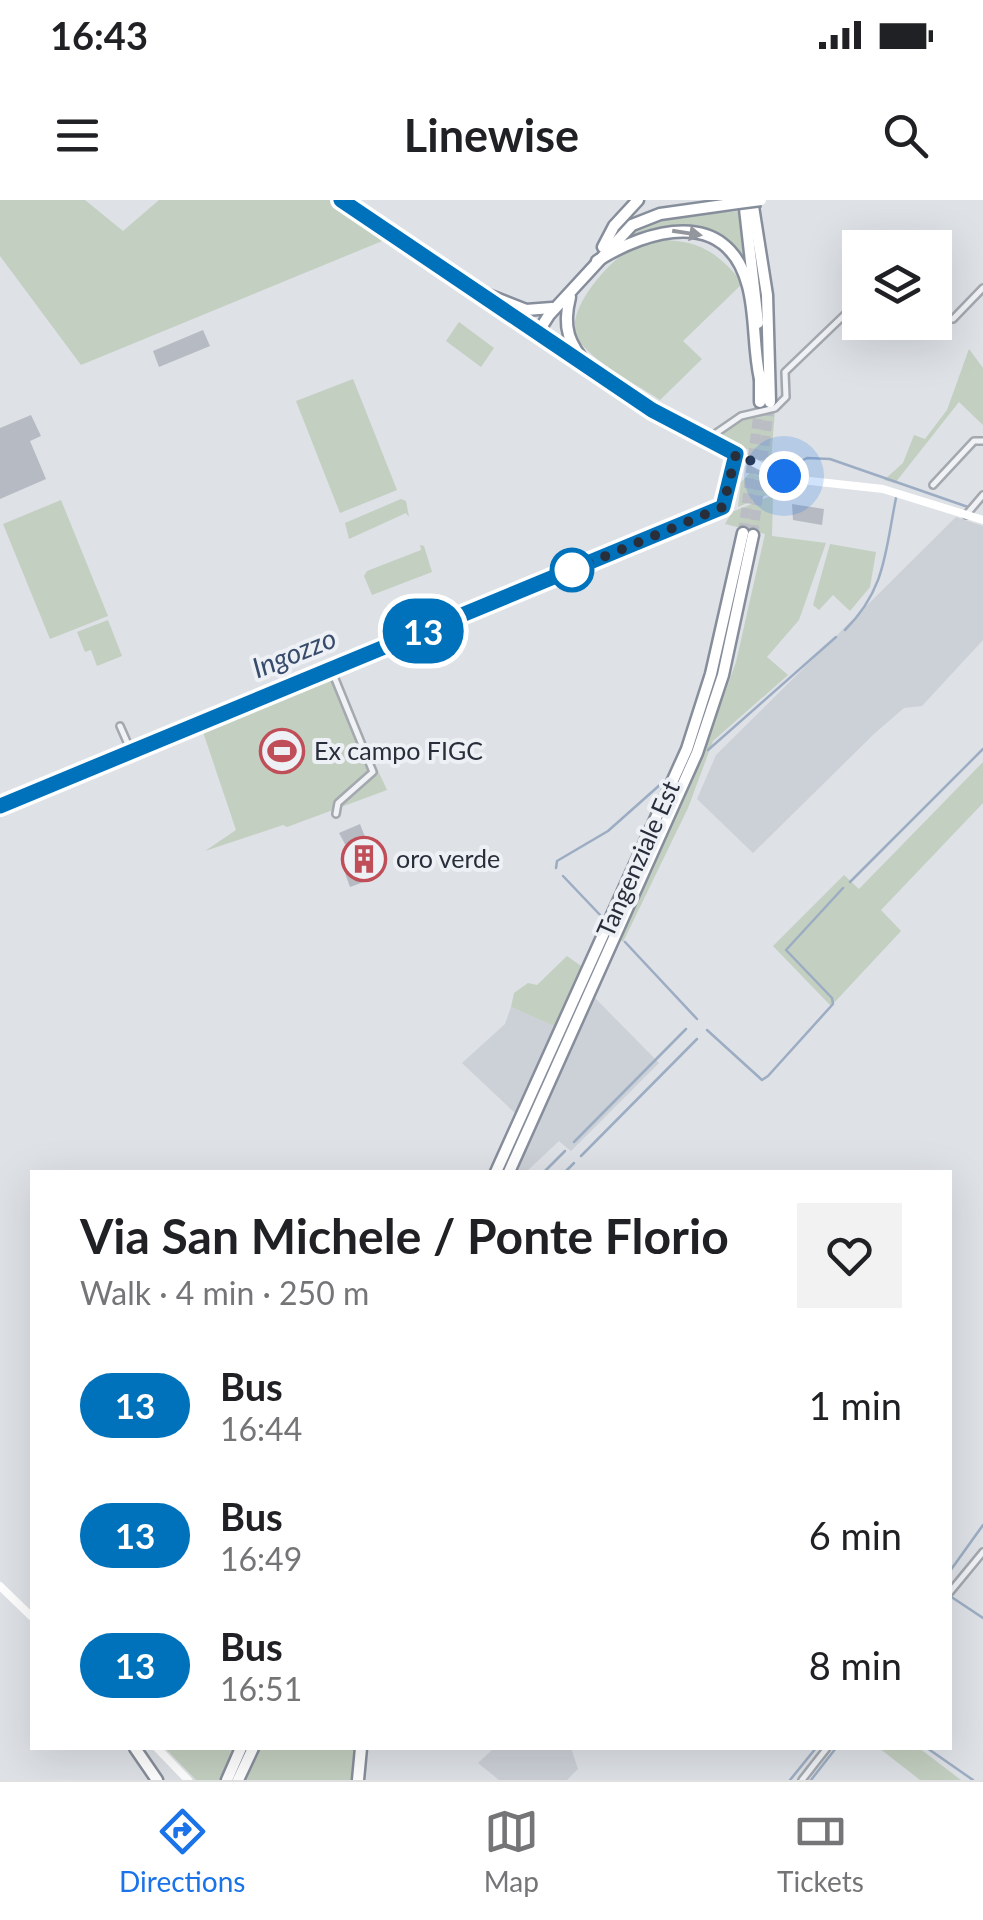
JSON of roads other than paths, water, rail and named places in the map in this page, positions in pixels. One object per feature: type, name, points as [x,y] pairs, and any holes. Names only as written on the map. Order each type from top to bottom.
[{"type":"highway","points":[[596,261],[614,226],[638,200]]},
{"type":"highway","points":[[483,293],[526,310],[545,310],[570,296],[596,261],[623,232],[643,220],[756,200],[766,295],[765,402],[753,347],[750,292],[744,272],[723,244],[679,229],[662,231],[596,261]]},
{"type":"highway","points":[[741,202],[758,299],[760,378]]},
{"type":"highway","points":[[557,305],[542,326],[543,334],[551,332],[564,318],[570,296]]},
{"type":"highway","points":[[564,318],[570,344],[590,368]]},
{"type":"highway","name":"Tangenziale Est","points":[[497,1170],[687,749],[712,674],[748,534],[723,675],[697,752],[510,1170]]},
{"type":"highway","points":[[136,1750],[157,1780]]},
{"type":"highway","points":[[227,1780],[240,1750]]},
{"type":"highway","points":[[238,1780],[252,1750]]},
{"type":"highway","points":[[358,1780],[361,1750]]},
{"type":"street","points":[[341,200],[652,410],[706,440],[784,476],[883,489],[983,520]]},
{"type":"street","points":[[952,319],[983,288]]},
{"type":"street","points":[[706,440],[742,416],[775,408],[786,396],[785,372],[842,317]]},
{"type":"street","points":[[932,485],[974,440],[983,441]]},
{"type":"street","points":[[0,806],[723,507],[736,454]]},
{"type":"street","points":[[967,512],[983,495]]},
{"type":"street","points":[[331,670],[372,772],[338,803],[336,814]]},
{"type":"street","points":[[120,726],[131,750]]},
{"type":"street","points":[[952,1590],[983,1552]]},
{"type":"street","points":[[0,1590],[30,1615]]},
{"type":"street","points":[[159,1750],[188,1780]]},
{"type":"street","points":[[802,1780],[825,1750]]},
{"type":"waterway","points":[[786,469],[807,458],[830,459],[968,507]]},
{"type":"waterway","points":[[845,630],[869,600],[882,569],[896,498]]},
{"type":"waterway","name":"Ingozzo","points":[[0,796],[715,501]]},
{"type":"waterway","points":[[708,750],[836,637]]},
{"type":"waterway","points":[[850,882],[983,749]]},
{"type":"waterway","points":[[556,868],[557,861],[608,831],[662,783]]},
{"type":"waterway","points":[[563,876],[603,918]]},
{"type":"waterway","points":[[707,1030],[762,1080],[768,1076],[833,1004],[832,998],[786,950],[843,888]]},
{"type":"waterway","points":[[625,942],[697,1019]]},
{"type":"waterway","points":[[574,1142],[686,1029]]},
{"type":"waterway","points":[[581,1156],[697,1039]]},
{"type":"waterway","points":[[546,1170],[565,1151]]},
{"type":"waterway","points":[[567,1170],[574,1163]]},
{"type":"waterway","points":[[952,1568],[983,1525]]},
{"type":"waterway","points":[[952,1597],[983,1618]]},
{"type":"waterway","points":[[790,1780],[814,1750]]},
{"type":"waterway","points":[[811,1780],[834,1750]]},
{"type":"waterway","points":[[930,1750],[973,1780]]},
{"type":"tunnel","points":[[743,533],[760,402]]},
{"type":"tunnel","points":[[753,535],[770,402]]},
{"type":"place","name":"Ex campo FIGC","points":[[282,751]]},
{"type":"place","name":"oro verde","points":[[364,859]]}]
